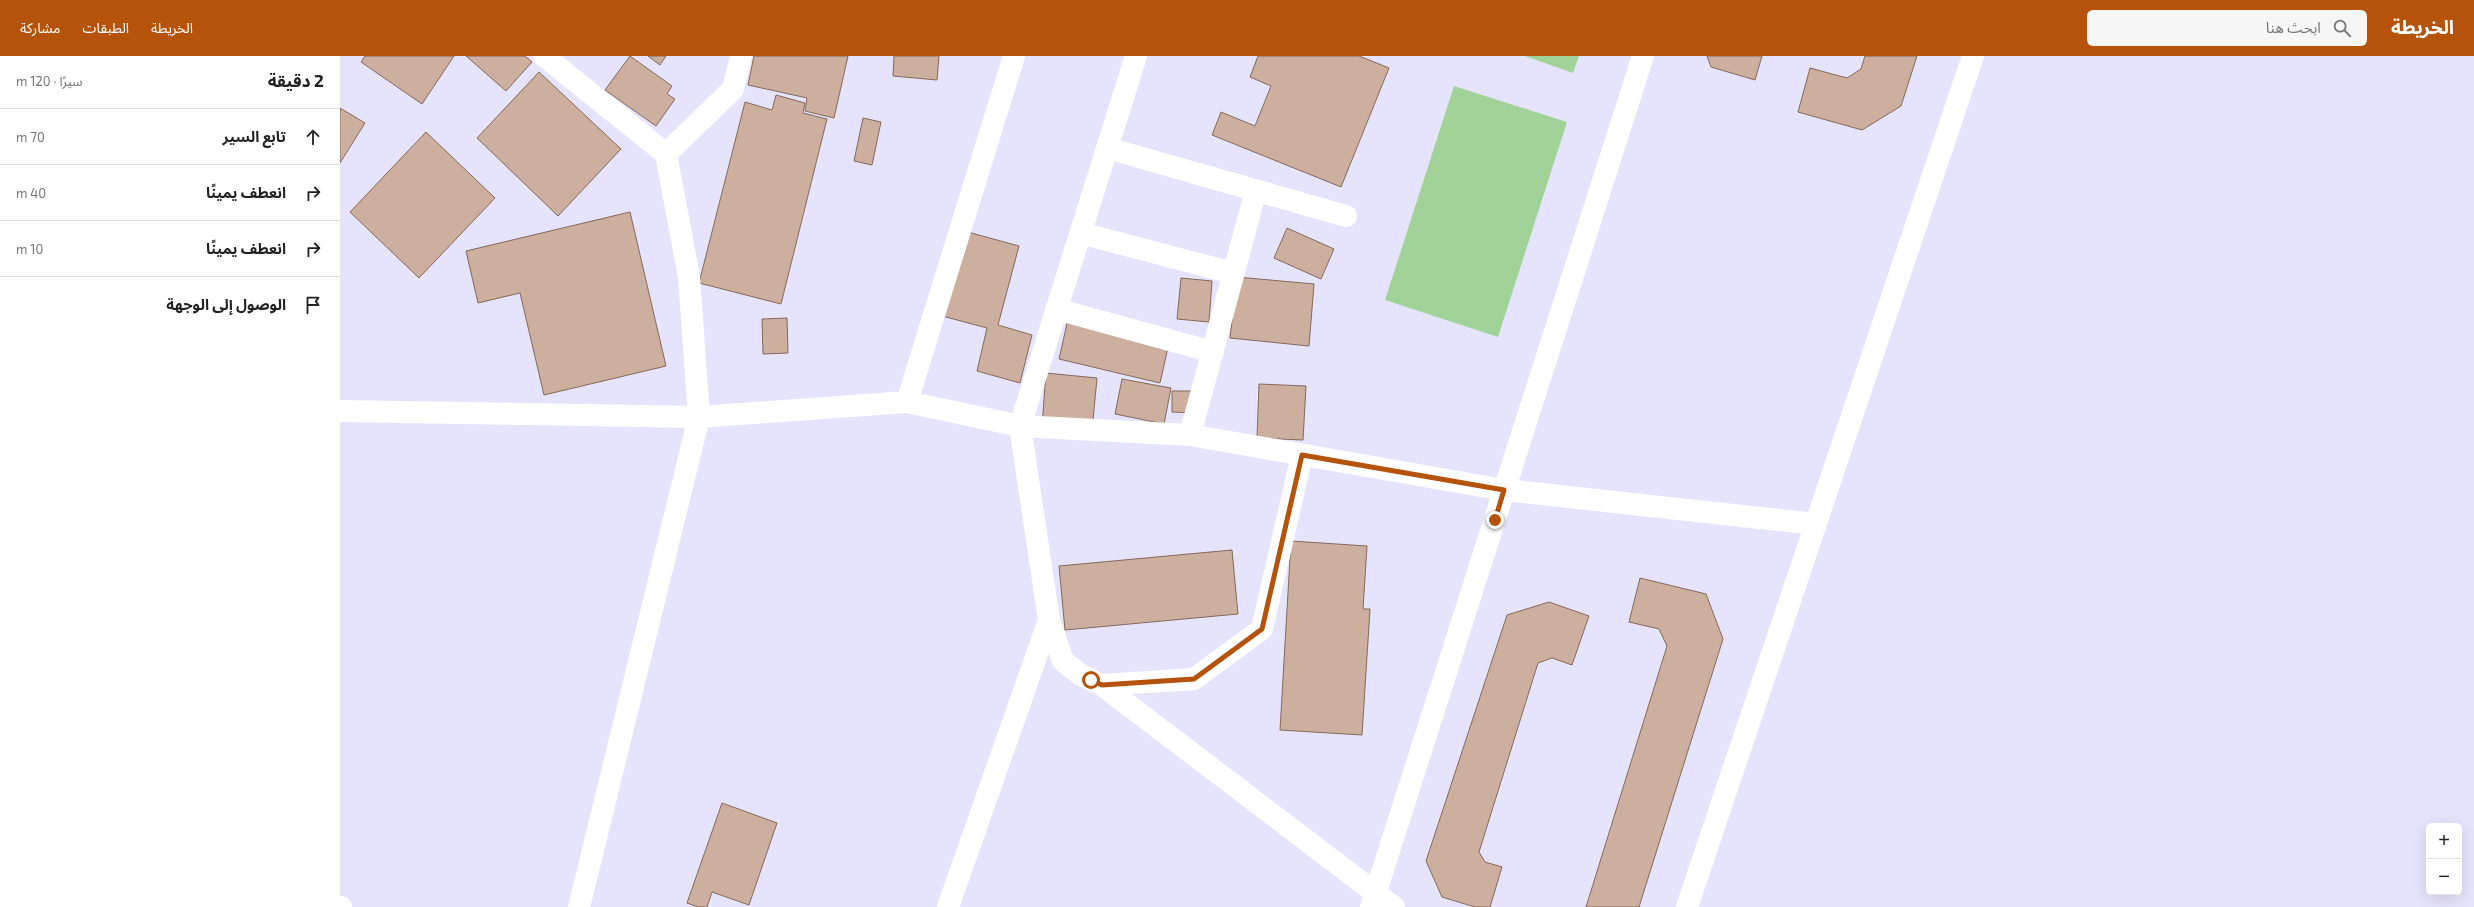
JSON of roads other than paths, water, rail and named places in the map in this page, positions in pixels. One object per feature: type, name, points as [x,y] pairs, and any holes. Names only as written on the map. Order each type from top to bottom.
[{"type":"street","points":[[544,56],[666,154],[689,277],[699,417],[579,907]]},
{"type":"street","points":[[666,154],[733,89],[740,56]]},
{"type":"street","points":[[907,402],[1014,56]]},
{"type":"street","points":[[1136,56],[1020,426],[1049,620],[1063,661],[1081,675],[1102,685],[1373,899],[1394,907]]},
{"type":"street","points":[[1373,899],[1643,56]]},
{"type":"street","points":[[1687,907],[1973,56]]},
{"type":"street","points":[[1106,148],[1346,216]]},
{"type":"street","points":[[1190,436],[1256,190]]},
{"type":"street","points":[[1080,232],[1234,273]]},
{"type":"street","points":[[1056,309],[1213,352]]},
{"type":"street","points":[[340,411],[699,417],[907,402],[1020,426],[1190,436],[1504,490],[1816,524]]},
{"type":"street","points":[[1102,685],[1194,679],[1262,629],[1302,455]]},
{"type":"street","points":[[948,907],[1049,620]]}]
